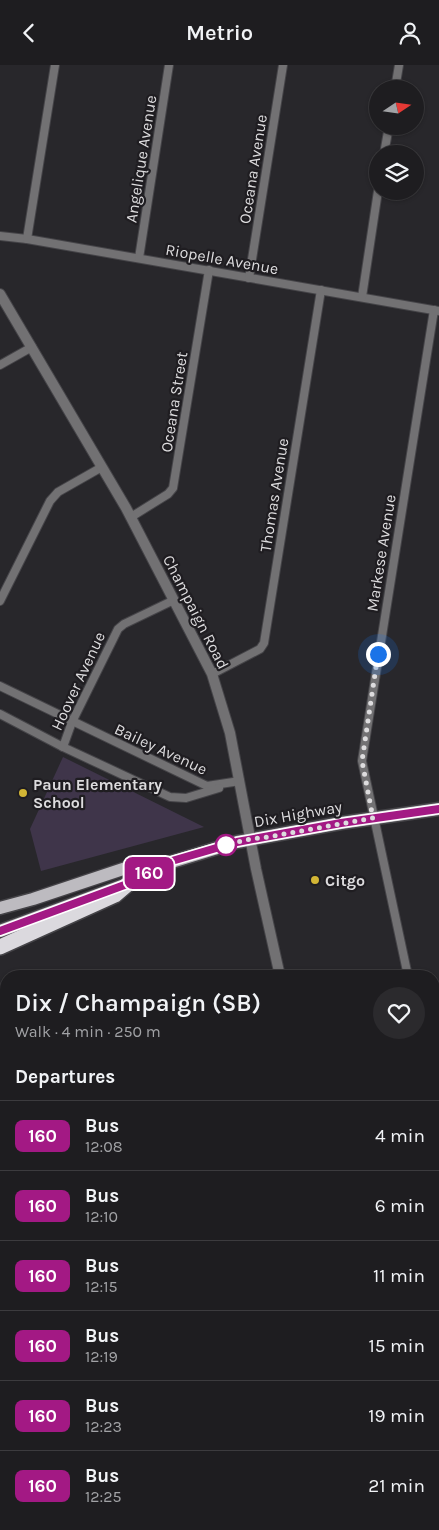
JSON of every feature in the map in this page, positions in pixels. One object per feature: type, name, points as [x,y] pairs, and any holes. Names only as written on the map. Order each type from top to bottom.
[{"type":"highway","points":[[0,947],[116,895],[129,883]]},
{"type":"main road","name":"Dix Highway","points":[[0,908],[129,867],[165,863],[251,839],[373,818],[439,809]]},
{"type":"main road","name":"Dix Highway","points":[[0,931],[138,880],[165,863]]},
{"type":"street","points":[[27,239],[55,65]]},
{"type":"street","name":"Angelique Avenue","points":[[139,258],[169,65]]},
{"type":"street","name":"Oceana Avenue","points":[[250,278],[284,65]]},
{"type":"street","points":[[396,80],[399,65]]},
{"type":"street","points":[[362,297],[377,200]]},
{"type":"street","name":"Riopelle Avenue","points":[[0,236],[139,258],[436,310]]},
{"type":"street","name":"Oceana Street","points":[[131,517],[168,494],[173,488],[209,270]]},
{"type":"street","name":"Thomas Avenue","points":[[212,674],[260,649],[264,643],[321,290]]},
{"type":"street","name":"Champaign Road","points":[[0,294],[131,517],[212,674],[230,733],[256,869],[279,970]]},
{"type":"street","name":"Markese Avenue","points":[[407,970],[373,818],[362,752],[436,310]]},
{"type":"street","points":[[0,365],[32,347]]},
{"type":"street","points":[[0,601],[50,501],[58,492],[102,467]]},
{"type":"street","name":"Hoover Avenue","points":[[62,747],[72,722],[118,629],[124,624],[174,600]]},
{"type":"street","name":"Bailey Avenue","points":[[0,686],[207,786],[240,781]]},
{"type":"street","name":"Bailey Avenue","points":[[0,714],[62,747],[170,797],[186,798],[201,795],[240,781]]},
{"type":"shaded area","points":[[63,757],[204,827],[41,871],[30,829]]},
{"type":"bus line","name":"160","points":[[0,931],[138,880],[165,863],[200,852],[251,839],[341,823],[439,809]]},
{"type":"place","name":"Paun Elementary School","points":[[23,793]]},
{"type":"place","name":"Citgo","points":[[315,880]]},
{"type":"route","points":[[226,845],[224,845],[373,818],[362,752],[378,654]]}]
